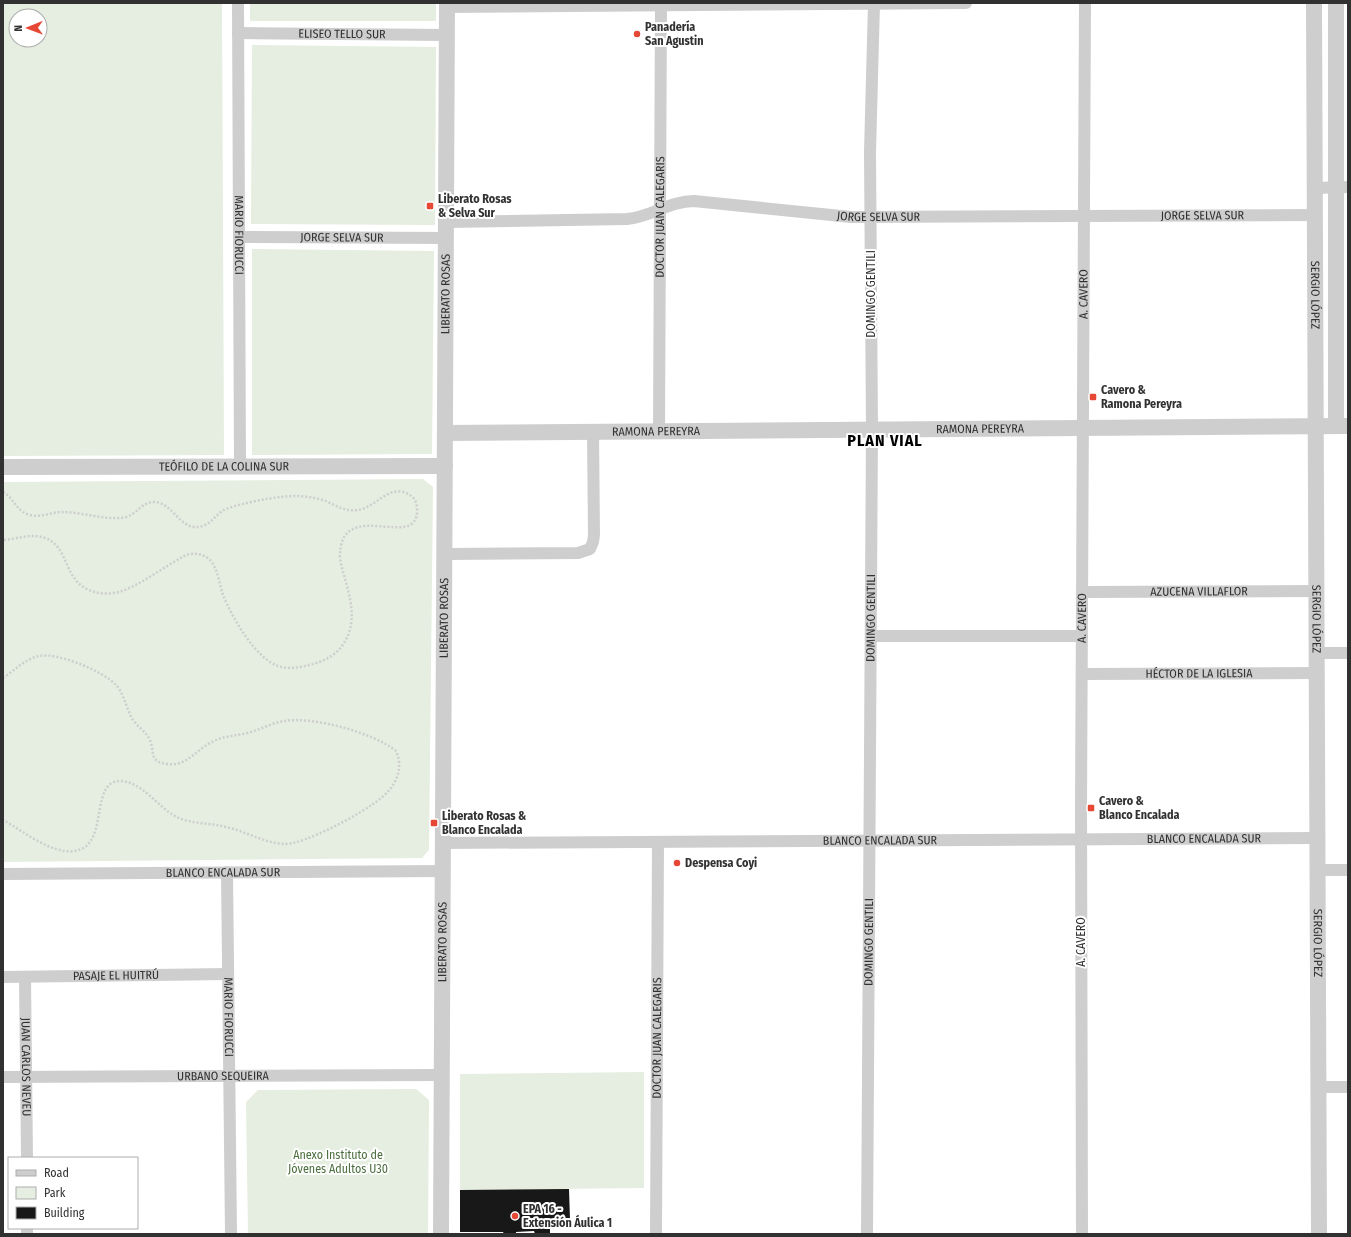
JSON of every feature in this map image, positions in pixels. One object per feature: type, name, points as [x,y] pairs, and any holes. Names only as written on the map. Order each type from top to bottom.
[{"type":"street","name":"MARIO FIORUCCI","points":[[238,3],[240,466]]},
{"type":"street","name":"DOMINGO GENTILI","points":[[867,1234],[872,430],[870,135],[874,3]]},
{"type":"street","points":[[447,5],[966,3]]},
{"type":"street","name":"A. CAVERO","points":[[1082,1234],[1081,839],[1085,3]]},
{"type":"street","name":"SERGIO LÓPEZ","points":[[1314,3],[1314,426],[1319,1234]]},
{"type":"street","name":"SERGIO LÓPEZ","points":[[1336,3],[1342,187],[1342,426]]},
{"type":"street","name":"DOCTOR JUAN CALEGARIS","points":[[659,431],[661,4]]},
{"type":"street","name":"LIBERATO ROSAS","points":[[441,1234],[447,5]]},
{"type":"street","name":"ELISEO TELLO SUR","points":[[238,33],[446,35]]},
{"type":"street","points":[[1314,188],[1342,187]]},
{"type":"street","name":"JORGE SELVA SUR","points":[[446,222],[627,219],[637,218],[683,202],[694,201],[841,216],[871,217],[1314,215]]},
{"type":"street","name":"JORGE SELVA SUR","points":[[239,237],[446,238]]},
{"type":"street","name":"RAMONA PEREYRA","points":[[445,433],[1342,426]]},
{"type":"street","points":[[444,554],[578,553],[585,552],[590,549],[594,542],[593,432]]},
{"type":"street","name":"TEÓFILO DE LA COLINA SUR","points":[[3,467],[445,466]]},
{"type":"street","name":"AZUCENA VILLAFLOR","points":[[1082,592],[1315,591]]},
{"type":"street","points":[[871,636],[1082,636]]},
{"type":"street","points":[[1316,653],[1348,653]]},
{"type":"street","name":"HÉCTOR DE LA IGLESIA","points":[[1082,674],[1316,673]]},
{"type":"street","name":"BLANCO ENCALADA SUR","points":[[443,843],[1317,838]]},
{"type":"street","name":"DOCTOR JUAN CALEGARIS","points":[[656,1234],[658,842]]},
{"type":"street","points":[[1317,870],[1348,870]]},
{"type":"street","name":"BLANCO ENCALADA SUR","points":[[3,874],[443,871]]},
{"type":"street","name":"MARIO FIORUCCI","points":[[227,872],[231,1234]]},
{"type":"street","name":"PASAJE EL HUITRÚ","points":[[3,977],[228,974]]},
{"type":"street","name":"JUAN CARLOS NEVEU","points":[[25,977],[27,1157]]},
{"type":"street","name":"URBANO SEQUEIRA","points":[[3,1076],[442,1076]]},
{"type":"street","points":[[1318,1087],[1348,1087]]},
{"type":"path","points":[[3,492],[8,495],[20,511],[31,516],[61,512],[119,518],[131,515],[145,504],[156,501],[167,507],[184,522],[194,527],[207,525],[221,512],[233,506],[292,496],[313,497],[346,510],[356,511],[372,506],[388,493],[396,491],[405,492],[412,496],[416,501],[417,509],[416,518],[412,524],[405,527],[370,524],[361,526],[346,534],[342,542],[340,559],[353,613],[348,636],[341,647],[324,661],[296,668],[287,668],[270,662],[254,645],[237,623],[212,563],[201,554],[194,553],[186,555],[126,589],[104,594],[87,590],[80,586],[69,572],[59,549],[46,538],[29,536],[3,540]]},
{"type":"path","points":[[3,678],[32,657],[46,655],[66,659],[98,673],[116,684],[122,692],[133,720],[148,737],[152,755],[159,762],[163,763],[174,765],[184,762],[204,746],[219,738],[245,734],[273,724],[296,720],[319,721],[380,741],[396,751],[400,766],[399,774],[389,790],[374,804],[310,837],[293,844],[274,843],[226,827],[188,822],[172,814],[134,785],[120,781],[113,782],[104,791],[96,834],[85,846],[78,850],[70,852],[54,849],[3,820]]},
{"type":"green space","points":[[3,3],[222,3],[224,455],[3,456]]},
{"type":"green space","points":[[250,3],[436,3],[436,21],[250,21]]},
{"type":"green space","points":[[252,45],[436,47],[435,225],[251,224]]},
{"type":"green space","points":[[252,249],[434,251],[432,454],[252,455]]},
{"type":"green space","points":[[423,479],[433,487],[429,850],[422,858],[3,862],[3,482]]},
{"type":"green space","points":[[644,1072],[644,1188],[460,1190],[460,1074]]},
{"type":"green space","name":"Anexo Instituto de Jóvenes Adultos U30","points":[[416,1089],[429,1100],[428,1234],[248,1234],[246,1102],[258,1090]]},
{"type":"building","name":"EPA 16 - Extensión Áulica 1","points":[[569,1189],[570,1220],[550,1220],[550,1234],[535,1234],[534,1231],[516,1232],[516,1234],[504,1234],[503,1232],[460,1232],[460,1190]]},
{"type":"place","name":"Panadería San Agustin","points":[[637,34]]},
{"type":"place","name":"Liberato Rosas & Selva Sur","points":[[430,206]]},
{"type":"place","name":"Cavero & Ramona Pereyra","points":[[1093,397]]},
{"type":"place","name":"Cavero & Blanco Encalada","points":[[1091,808]]},
{"type":"place","name":"Liberato Rosas & Blanco Encalada","points":[[434,823]]},
{"type":"place","name":"Despensa Coyi","points":[[677,863]]},
{"type":"place","name":"EPA 16 - Extensión Áulica 1","points":[[515,1216]]},
{"type":"district","name":"PLAN VIAL","points":[[885,440]]}]
